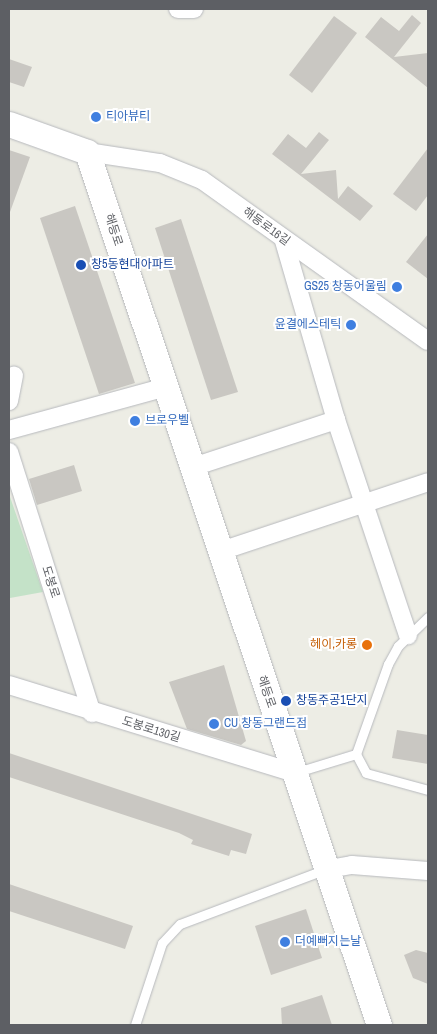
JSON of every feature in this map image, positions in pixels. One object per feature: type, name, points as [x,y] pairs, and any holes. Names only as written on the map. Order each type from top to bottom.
[{"type":"main road","points":[[9,124],[87,152]]},
{"type":"main road","name":"해등로","points":[[87,152],[163,388],[218,552],[329,868],[379,1025]]},
{"type":"street","points":[[178,9],[194,9]]},
{"type":"street","name":"해등로16길","points":[[87,152],[160,163],[202,180],[284,241],[428,341]]},
{"type":"street","points":[[284,241],[336,420],[366,503],[408,635]]},
{"type":"street","points":[[9,401],[14,375]]},
{"type":"street","points":[[9,430],[163,388]]},
{"type":"street","points":[[190,468],[336,420]]},
{"type":"street","name":"도봉로","points":[[9,452],[92,713]]},
{"type":"street","points":[[218,552],[428,482]]},
{"type":"street","name":"도봉로130길","points":[[9,685],[92,713],[295,773]]},
{"type":"street","points":[[329,868],[352,865],[428,871]]},
{"type":"lane","points":[[428,617],[408,635],[378,686],[356,754],[366,773],[428,790]]},
{"type":"lane","points":[[295,773],[356,754]]},
{"type":"lane","points":[[135,1025],[162,944],[180,924],[329,868]]},
{"type":"green space","points":[[9,494],[43,592],[10,598],[9,598]]},
{"type":"building","points":[[412,15],[421,23],[394,57],[428,53],[428,88],[365,37],[381,17],[399,31]]},
{"type":"building","points":[[334,16],[357,33],[312,93],[289,75]]},
{"type":"building","points":[[9,59],[32,67],[24,87],[9,82]]},
{"type":"building","points":[[319,132],[329,140],[301,174],[336,170],[338,199],[348,186],[373,206],[360,221],[272,154],[288,134],[306,148]]},
{"type":"building","points":[[428,148],[428,195],[416,211],[393,194]]},
{"type":"building","points":[[9,150],[30,157],[10,212],[9,212]]},
{"type":"building","points":[[75,206],[135,383],[99,394],[40,218]]},
{"type":"building","points":[[181,219],[238,392],[211,400],[155,228]]},
{"type":"building","points":[[428,234],[428,279],[406,262]]},
{"type":"building","points":[[74,465],[82,491],[37,505],[29,479]]},
{"type":"building","points":[[224,665],[246,741],[241,745],[187,729],[169,682]]},
{"type":"building","points":[[397,730],[428,735],[428,764],[392,758]]},
{"type":"building","points":[[9,753],[252,834],[246,854],[231,850],[229,856],[191,844],[193,840],[179,833],[9,777]]},
{"type":"building","points":[[9,884],[133,926],[125,949],[9,911]]},
{"type":"building","points":[[306,909],[322,958],[271,975],[255,926]]},
{"type":"building","points":[[416,950],[428,953],[428,984],[413,978],[404,955]]},
{"type":"building","points":[[322,995],[332,1025],[282,1025],[281,1008]]},
{"type":"place","name":"티아뷰티","points":[[96,117]]},
{"type":"place","name":"창5동현대아파트","points":[[81,265]]},
{"type":"place","name":"GS25 창동어울림","points":[[397,287]]},
{"type":"place","name":"윤결에스테틱","points":[[351,325]]},
{"type":"place","name":"브로우벨","points":[[135,421]]},
{"type":"place","name":"헤이,카롱","points":[[367,645]]},
{"type":"place","name":"창동주공1단지","points":[[286,701]]},
{"type":"place","name":"CU 창동그랜드점","points":[[214,724]]},
{"type":"place","name":"더예뻐지는날","points":[[285,942]]}]
